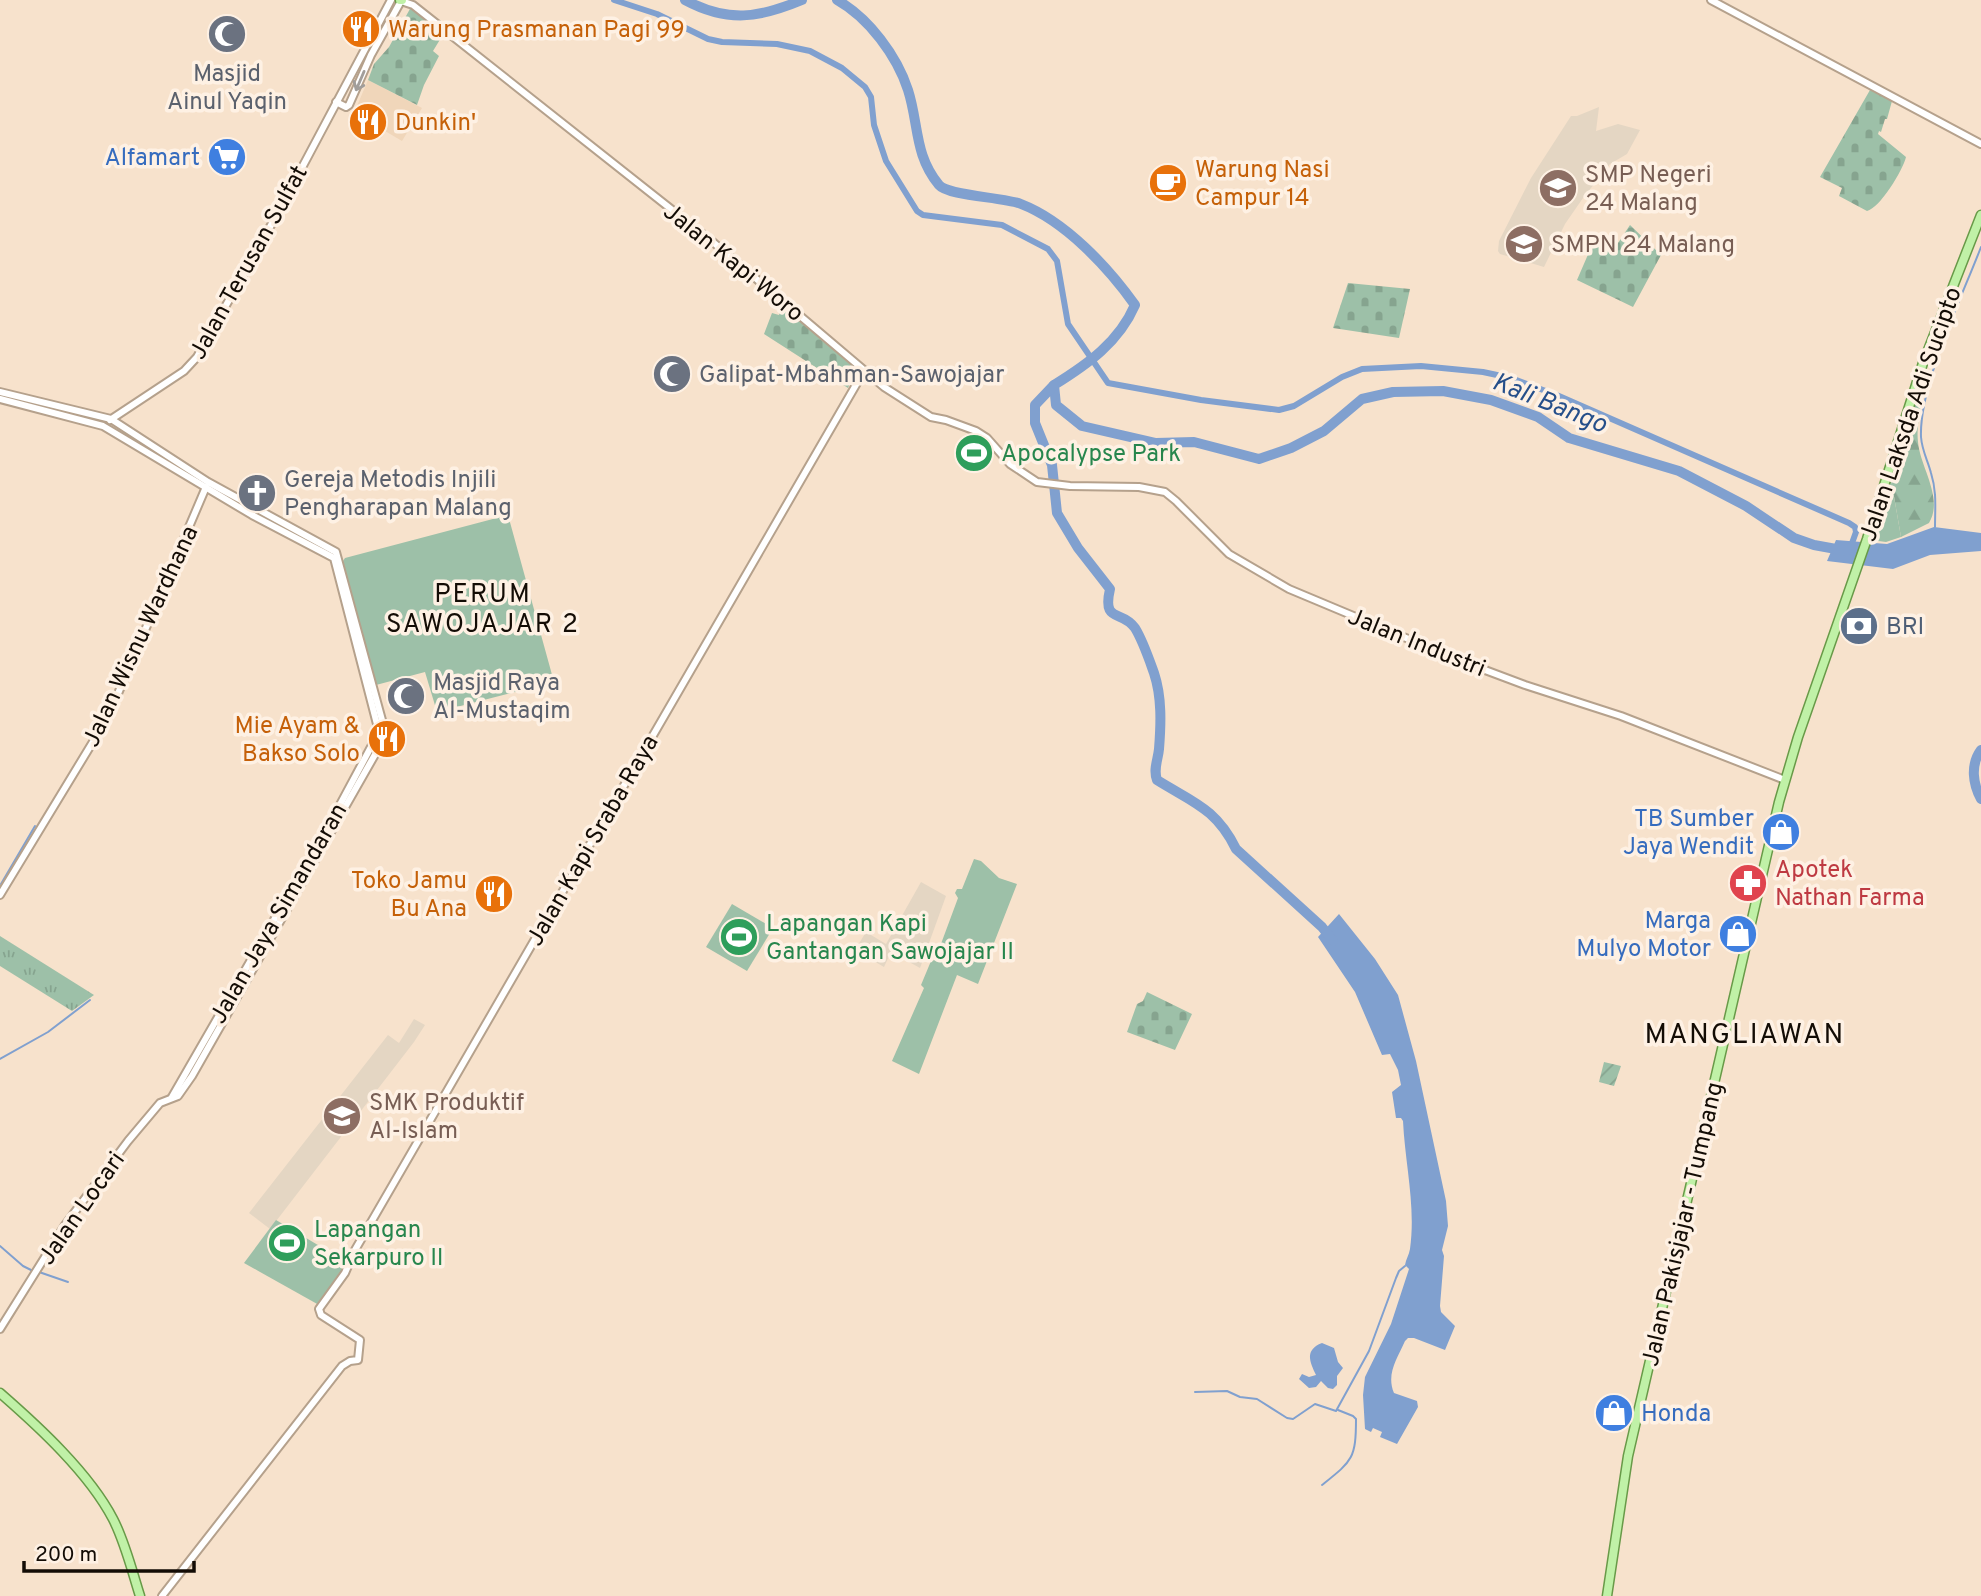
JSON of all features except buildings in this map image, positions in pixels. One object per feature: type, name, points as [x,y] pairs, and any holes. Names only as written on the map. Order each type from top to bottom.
[{"type":"main road","name":"Jalan Laksda Adi Sucipto","points":[[1856,574],[1926,355],[1981,215]]},
{"type":"main road","name":"Jalan Pakisjajar - Tumpang","points":[[1607,1596],[1628,1456],[1765,859],[1785,780],[1817,680],[1856,574]]},
{"type":"main road","points":[[0,1393],[78,1470],[105,1506],[116,1524],[140,1596]]},
{"type":"street","name":"Jalan Terusan Sulfat","points":[[103,426],[184,371],[197,357],[281,209],[391,0]]},
{"type":"street","name":"Jalan Terusan Sulfat","points":[[336,102],[345,107],[349,105],[371,55],[401,0]]},
{"type":"street","name":"Jalan Kapi Woro","points":[[401,0],[412,2],[714,243],[896,396],[931,417],[976,431],[987,438],[1010,464],[1037,482],[1070,486]]},
{"type":"street","points":[[1711,0],[1981,144]]},
{"type":"street","points":[[363,50],[371,55]]},
{"type":"street","name":"Jalan Kapi Sraba Raya","points":[[162,1596],[342,1366],[349,1361],[358,1360],[360,1340],[321,1315],[319,1309],[345,1273],[395,1179],[864,371]]},
{"type":"street","points":[[0,392],[111,419],[207,485]]},
{"type":"street","points":[[0,399],[103,426],[207,485]]},
{"type":"street","name":"Jalan Jaya Simandaran","points":[[175,1095],[198,1066],[382,734],[335,555],[207,485]]},
{"type":"street","name":"Jalan Wisnu Wardhana","points":[[0,895],[108,717],[207,485]]},
{"type":"street","name":"Jalan Industri","points":[[1070,486],[1139,487],[1165,492],[1229,554],[1289,589],[1461,661],[1643,724],[1785,780]]},
{"type":"street","name":"Jalan Locari","points":[[0,1329],[65,1225],[160,1103],[175,1095]]},
{"type":"shaded area","points":[[368,80],[422,108],[402,141],[385,131],[381,138],[354,122],[357,115],[354,113]]},
{"type":"shaded area","name":"SMP Negeri 24 Malang","points":[[1599,107],[1596,131],[1618,124],[1640,130],[1627,154],[1610,164],[1583,198],[1565,224],[1544,267],[1500,254],[1499,241],[1531,178],[1571,116]]},
{"type":"shaded area","points":[[921,882],[946,896],[920,968],[891,952],[884,967],[855,950],[866,932],[886,944]]},
{"type":"shaded area","name":"SMK Produktif Al-Islam","points":[[414,1019],[425,1025],[414,1042],[270,1229],[249,1213],[388,1035],[399,1043]]},
{"type":"green space","points":[[411,7],[444,33],[433,51],[439,56],[417,105],[368,80],[374,64],[389,47]]},
{"type":"green space","points":[[1870,90],[1892,101],[1887,119],[1878,134],[1906,157],[1890,188],[1878,203],[1867,211],[1839,196],[1842,188],[1820,177]]},
{"type":"green space","points":[[1630,225],[1661,255],[1633,307],[1577,280],[1596,236],[1616,246]]},
{"type":"green space","points":[[1348,283],[1410,289],[1399,338],[1333,328]]},
{"type":"green space","points":[[782,306],[856,369],[848,388],[764,334],[772,313],[779,315]]},
{"type":"green space","points":[[1919,389],[1924,392],[1918,423],[1918,442],[1933,493],[1933,513],[1929,523],[1901,537],[1891,479]]},
{"type":"green space","points":[[1891,479],[1901,537],[1886,542],[1871,540]]},
{"type":"green space","points":[[508,515],[554,682],[437,712],[425,672],[376,685],[343,561],[345,558]]},
{"type":"green space","points":[[974,859],[981,861],[999,878],[1017,884],[978,984],[957,975],[919,1074],[892,1061],[924,988],[921,985],[931,961],[935,960],[958,898],[955,893],[957,889],[962,889]]},
{"type":"green space","points":[[732,904],[773,928],[747,971],[706,947]]},
{"type":"green space","points":[[0,936],[94,995],[72,1011],[0,966]]},
{"type":"green space","points":[[1147,992],[1192,1014],[1175,1050],[1127,1032],[1137,1004],[1143,1001]]},
{"type":"green space","points":[[1604,1062],[1621,1066],[1614,1086],[1599,1082]]},
{"type":"green space","name":"Lapangan Sekarpuro II","points":[[276,1220],[348,1263],[319,1305],[244,1263]]},
{"type":"water","points":[[1934,527],[1981,533],[1981,551],[1930,555],[1893,569],[1827,561],[1836,540],[1887,544]]},
{"type":"water","points":[[1339,914],[1375,959],[1398,995],[1416,1061],[1446,1201],[1448,1226],[1442,1250],[1444,1256],[1440,1306],[1441,1312],[1455,1326],[1445,1350],[1414,1338],[1405,1341],[1394,1367],[1392,1386],[1394,1393],[1417,1401],[1418,1407],[1397,1444],[1380,1437],[1382,1432],[1373,1428],[1371,1432],[1365,1429],[1363,1395],[1365,1377],[1391,1324],[1409,1269],[1405,1265],[1412,1233],[1410,1185],[1403,1121],[1396,1118],[1392,1092],[1401,1085],[1398,1070],[1390,1054],[1382,1055],[1355,992],[1318,937]]},
{"type":"water","points":[[1322,1343],[1334,1348],[1343,1368],[1333,1389],[1321,1381],[1316,1387],[1309,1388],[1299,1379],[1302,1374],[1309,1377],[1316,1375],[1310,1357],[1313,1349]]},
{"type":"waterway","name":"Kali Bango","points":[[614,0],[657,14],[708,39],[777,44],[810,51],[842,68],[865,87],[871,97],[874,125],[886,161],[917,211],[923,215],[1002,225],[1048,249],[1057,261],[1068,324],[1108,383],[1201,400],[1279,410],[1294,406],[1342,377],[1362,369],[1421,366],[1483,372],[1511,378],[1559,396],[1849,523],[1855,527],[1856,532],[1851,546]]},
{"type":"waterway","name":"Kali Bango","points":[[685,0],[730,15],[772,11],[802,0]]},
{"type":"waterway","name":"Kali Bango","points":[[837,0],[871,27],[897,64],[908,90],[921,151],[939,185],[953,192],[1021,204],[1054,222],[1099,261],[1135,305],[1120,330],[1101,351],[1054,385],[1056,405],[1082,426],[1156,443],[1194,442],[1259,459],[1291,448],[1324,431],[1362,399],[1393,392],[1443,391],[1491,400],[1538,417],[1569,438],[1679,471],[1746,506],[1794,538],[1847,551]]},
{"type":"waterway","points":[[1935,527],[1934,487],[1921,437],[1922,416],[1943,341],[1981,247]]},
{"type":"waterway","points":[[1054,385],[1035,405],[1035,423],[1052,465],[1057,513],[1078,548],[1110,589],[1108,600],[1111,612],[1130,622],[1148,656],[1160,701],[1160,740],[1155,772],[1157,780],[1211,815],[1236,849],[1322,927],[1333,941]]},
{"type":"waterway","name":"Kali Bango","points":[[1981,750],[1975,762],[1974,774],[1981,799]]},
{"type":"waterway","points":[[1,884],[35,826]]},
{"type":"waterway","points":[[0,1059],[48,1032],[90,1000]]},
{"type":"waterway","points":[[0,1246],[33,1271]]},
{"type":"waterway","points":[[1195,1392],[1227,1391],[1240,1397],[1257,1399],[1293,1419],[1315,1404],[1336,1411],[1369,1351],[1396,1278],[1405,1266]]},
{"type":"waterway","points":[[39,1272],[68,1282]]},
{"type":"waterway","points":[[1322,1485],[1346,1464],[1355,1443],[1356,1419],[1338,1410]]},
{"type":"place","name":"Warung Prasmanan Pagi 99","points":[[361,29]]},
{"type":"place","name":"Masjid Ainul Yaqin","points":[[227,34]]},
{"type":"place","name":"Dunkin'","points":[[368,122]]},
{"type":"place","name":"Alfamart","points":[[227,157]]},
{"type":"place","name":"Warung Nasi Campur 14","points":[[1168,183]]},
{"type":"place","name":"SMP Negeri 24 Malang","points":[[1558,188]]},
{"type":"place","name":"SMPN 24 Malang","points":[[1524,244]]},
{"type":"place","name":"Galipat-Mbahman-Sawojajar","points":[[672,374]]},
{"type":"place","name":"Apocalypse Park","points":[[974,453]]},
{"type":"place","name":"Gereja Metodis Injili Pengharapan Malang","points":[[257,493]]},
{"type":"place","name":"BRI","points":[[1859,626]]},
{"type":"place","name":"Masjid Raya Al-Mustaqim","points":[[406,696]]},
{"type":"place","name":"Mie Ayam & Bakso Solo","points":[[387,739]]},
{"type":"place","name":"TB Sumber Jaya Wendit","points":[[1781,832]]},
{"type":"place","name":"Apotek Nathan Farma","points":[[1748,883]]},
{"type":"place","name":"Toko Jamu Bu Ana","points":[[494,894]]},
{"type":"place","name":"Marga Mulyo Motor","points":[[1738,934]]},
{"type":"place","name":"Lapangan Kapi Gantangan Sawojajar II","points":[[739,937]]},
{"type":"place","name":"SMK Produktif Al-Islam","points":[[342,1116]]},
{"type":"place","name":"Lapangan Sekarpuro II","points":[[287,1243]]},
{"type":"place","name":"Honda","points":[[1614,1413]]},
{"type":"district","name":"PERUM SAWOJAJAR 2","points":[[483,608]]},
{"type":"district","name":"MANGLIAWAN","points":[[1745,1033]]}]
